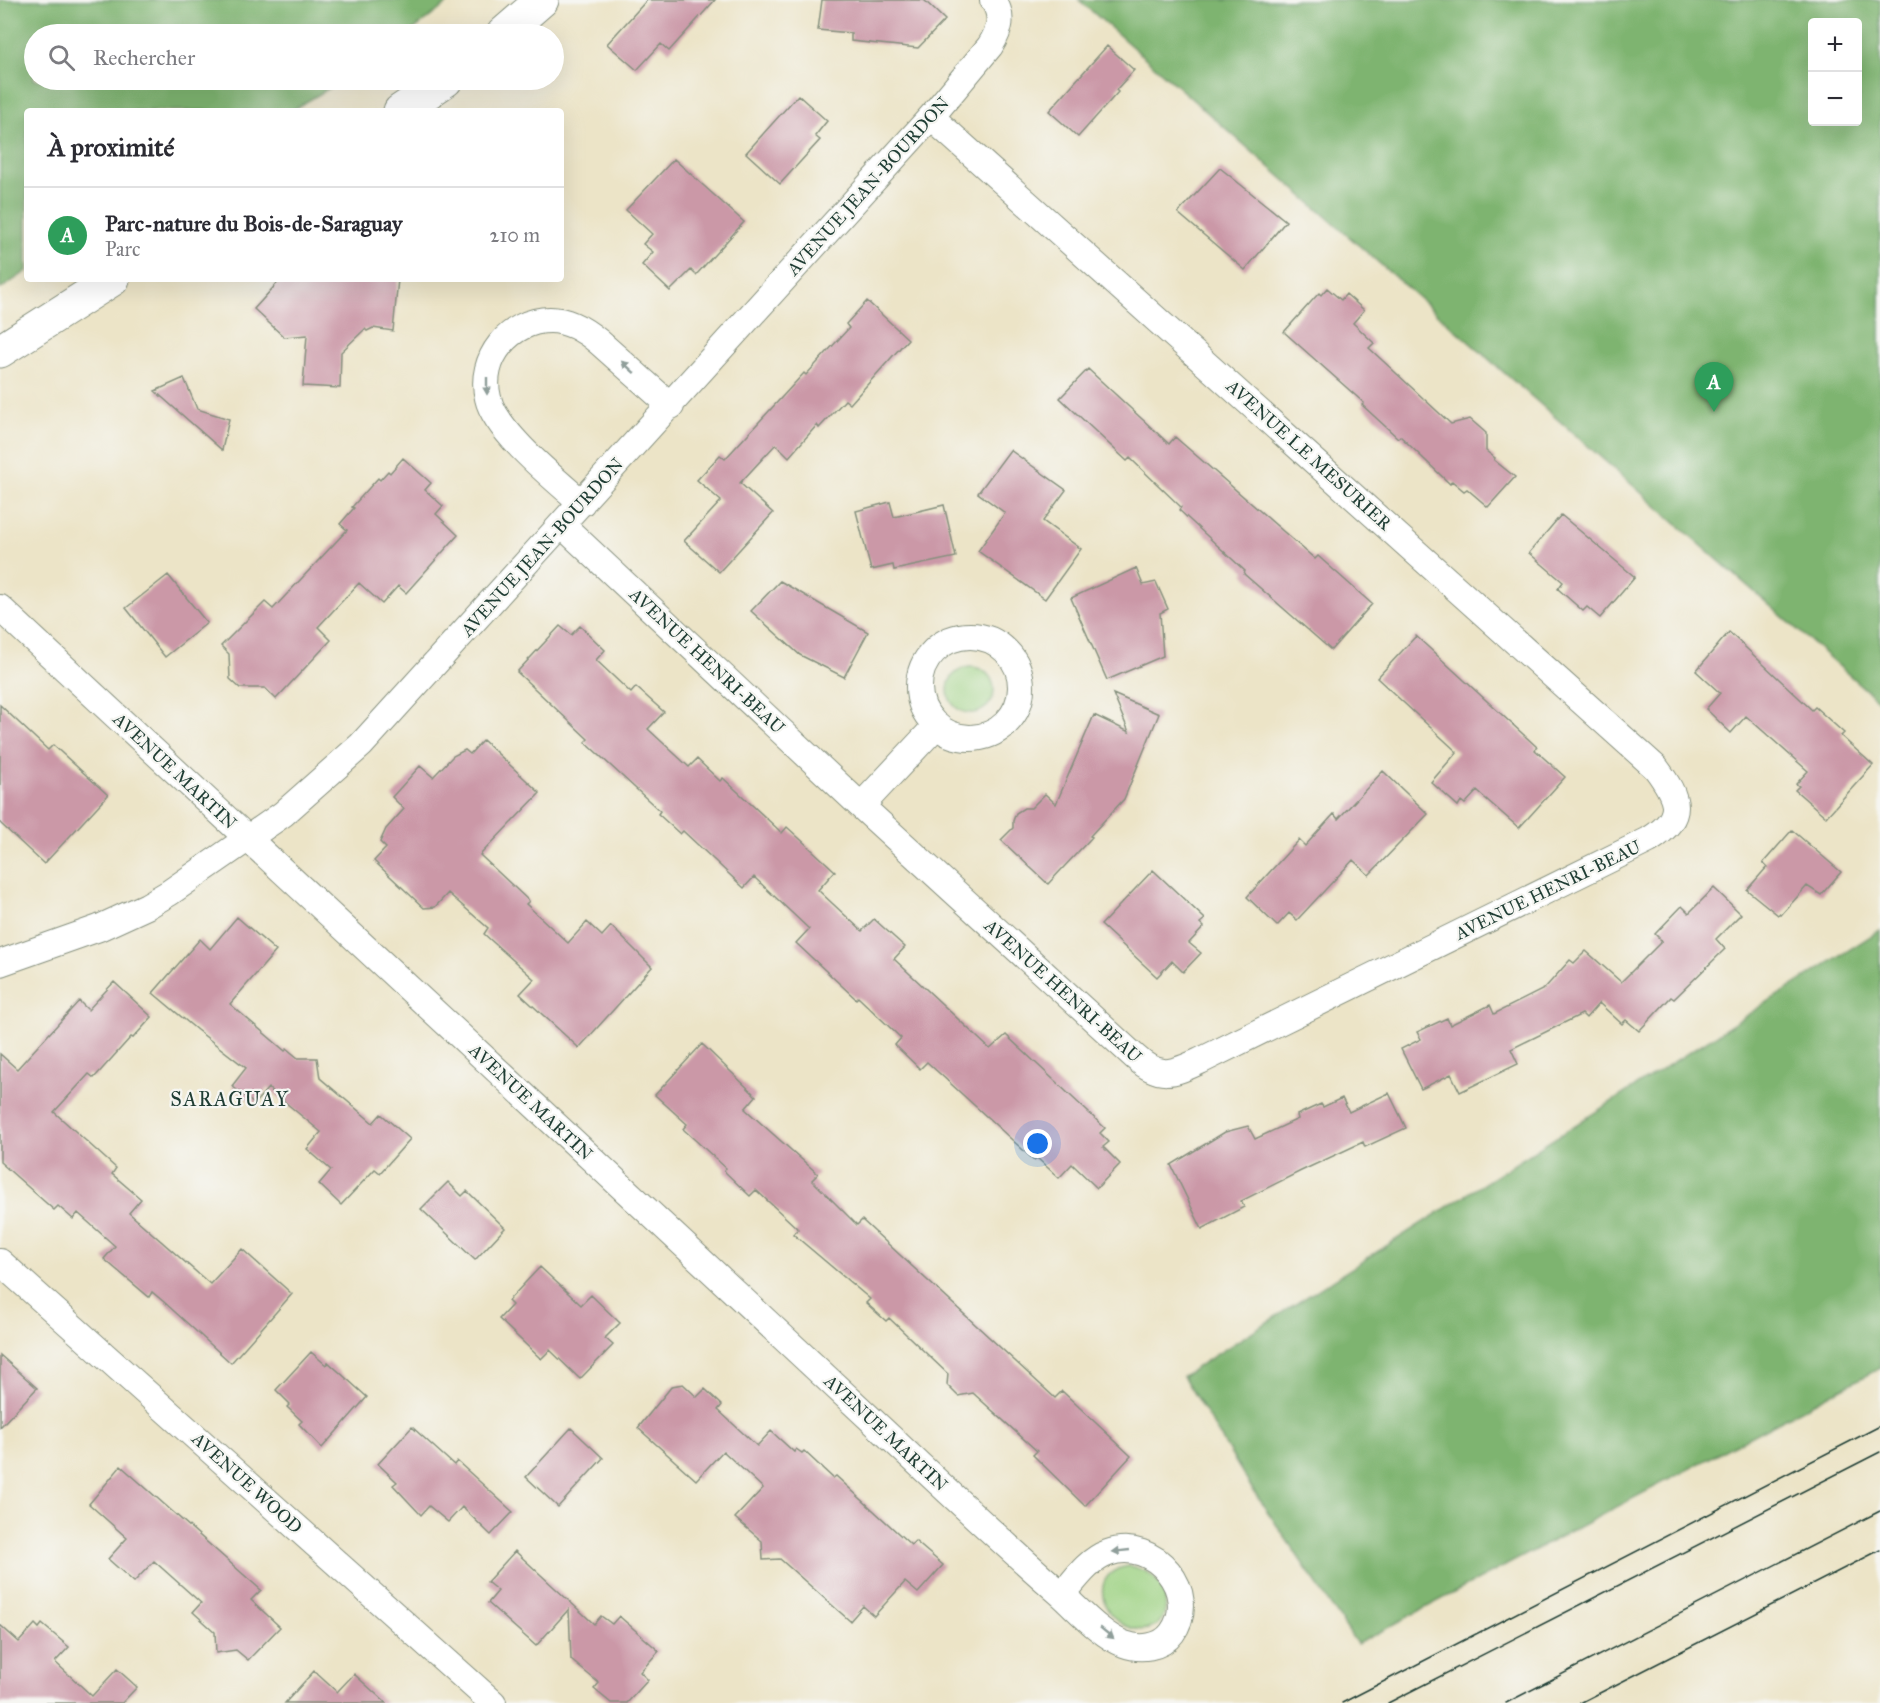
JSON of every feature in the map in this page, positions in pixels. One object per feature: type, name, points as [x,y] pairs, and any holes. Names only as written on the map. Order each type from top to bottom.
[{"type":"street","points":[[514,24],[542,0]]},
{"type":"street","name":"AVENUE JEAN-BOURDON","points":[[0,963],[99,928],[147,906],[192,878],[283,814],[362,745],[932,117],[990,46],[1000,26],[998,7],[993,0]]},
{"type":"street","points":[[404,108],[431,90]]},
{"type":"street","name":"AVENUE LE MESURIER","points":[[932,117],[1646,759],[1665,781],[1676,802]]},
{"type":"street","points":[[0,351],[108,282]]},
{"type":"street","points":[[582,503],[529,454],[495,415],[487,398],[486,381],[490,364],[496,350],[506,337],[521,327],[536,322],[551,320],[571,325],[589,333],[671,406]]},
{"type":"street","name":"AVENUE HENRI-BEAU","points":[[562,525],[861,806],[1143,1065],[1157,1072],[1170,1073],[1200,1061],[1649,840],[1668,825],[1676,809],[1676,802]]},
{"type":"street","name":"AVENUE MARTIN","points":[[0,608],[1010,1550],[1062,1595],[1118,1642],[1139,1648],[1163,1642],[1171,1635],[1180,1614],[1180,1599],[1176,1583],[1170,1572],[1159,1561],[1138,1551],[1107,1553],[1096,1559],[1062,1595]]},
{"type":"street","points":[[968,636],[984,638],[1000,646],[1012,658],[1019,672],[1021,689],[1018,705],[1010,719],[998,730],[982,737],[966,738],[950,734],[936,726],[925,712],[919,696],[919,678],[925,662],[936,648],[951,639],[968,636]]},
{"type":"street","points":[[861,806],[936,726]]},
{"type":"street","name":"AVENUE WOOD","points":[[0,1262],[493,1703]]},
{"type":"green space","points":[[0,0],[452,0],[421,24],[24,24],[24,90],[326,90],[296,108],[24,108],[24,273],[0,289]]},
{"type":"green space","points":[[1079,0],[1880,0],[1880,702]]},
{"type":"green space","points":[[971,667],[987,674],[994,690],[987,706],[971,713],[955,706],[948,690],[955,674]]},
{"type":"green space","points":[[1880,930],[1880,1368],[1357,1644],[1251,1487],[1183,1376]]},
{"type":"green space","points":[[1129,1566],[1146,1572],[1158,1582],[1164,1595],[1165,1608],[1162,1619],[1154,1627],[1141,1630],[1124,1625],[1113,1617],[1105,1605],[1103,1590],[1106,1579],[1118,1569]]},
{"type":"building","points":[[647,0],[715,0],[669,51],[661,44],[637,70],[607,44]]},
{"type":"building","points":[[822,0],[924,0],[945,20],[918,48],[851,41],[851,33],[818,30]]},
{"type":"building","points":[[1107,46],[1134,70],[1116,90],[1118,92],[1078,137],[1049,111]]},
{"type":"building","points":[[798,95],[827,121],[815,136],[820,140],[780,184],[746,153]]},
{"type":"building","points":[[674,159],[744,222],[696,275],[691,270],[670,291],[642,265],[653,252],[643,244],[652,234],[626,210]]},
{"type":"building","points":[[1220,168],[1286,221],[1245,270],[1178,213]]},
{"type":"building","points":[[278,282],[398,282],[393,331],[373,328],[367,331],[365,329],[341,352],[340,388],[303,386],[307,335],[284,337],[254,309]]},
{"type":"building","points":[[1327,288],[1341,300],[1346,294],[1364,310],[1353,323],[1374,343],[1369,348],[1451,424],[1470,419],[1486,433],[1486,451],[1515,477],[1488,507],[1467,489],[1464,491],[1452,481],[1450,484],[1284,332],[1319,293],[1321,295]]},
{"type":"building","points":[[867,301],[908,339],[850,404],[845,400],[819,428],[817,425],[789,457],[776,444],[740,483],[773,513],[719,572],[684,541],[721,501],[697,480],[720,455],[725,459],[804,373],[806,375],[849,328],[846,324]]},
{"type":"building","points":[[1088,369],[1169,444],[1175,437],[1315,559],[1318,556],[1372,604],[1331,650],[1244,574],[1245,571],[1179,510],[1181,507],[1130,458],[1127,461],[1060,398]]},
{"type":"building","points":[[184,378],[197,409],[229,419],[222,450],[155,391]]},
{"type":"building","points":[[1010,450],[1066,490],[1043,521],[1081,549],[1045,599],[978,551],[1005,513],[978,493]]},
{"type":"building","points":[[403,458],[431,483],[425,490],[443,506],[436,514],[458,535],[406,593],[398,586],[382,604],[359,583],[318,627],[331,640],[276,699],[265,688],[240,688],[230,679],[229,654],[221,646],[265,602],[273,609],[347,530],[340,524],[354,508],[352,507],[378,478],[380,480],[388,471],[390,473]]},
{"type":"building","points":[[890,502],[894,517],[944,505],[956,557],[894,570],[893,565],[871,570],[856,511]]},
{"type":"building","points":[[1561,515],[1635,577],[1600,618],[1587,607],[1583,611],[1558,589],[1563,582],[1529,553]]},
{"type":"building","points":[[1136,568],[1143,585],[1156,582],[1168,609],[1160,613],[1163,656],[1107,680],[1071,598]]},
{"type":"building","points":[[168,575],[207,623],[165,657],[126,608]]},
{"type":"building","points":[[780,581],[868,632],[844,677],[800,655],[751,611]]},
{"type":"building","points":[[560,626],[571,635],[580,626],[605,650],[596,660],[631,693],[636,687],[664,712],[648,729],[689,767],[697,759],[720,781],[723,778],[782,833],[787,827],[835,871],[818,890],[862,931],[874,919],[905,947],[894,959],[990,1049],[1006,1035],[1105,1128],[1100,1133],[1109,1142],[1103,1147],[1120,1164],[1097,1188],[1072,1164],[1059,1178],[1037,1158],[1034,1160],[927,1062],[920,1069],[895,1045],[901,1038],[796,943],[809,929],[754,877],[744,888],[683,831],[680,834],[658,814],[660,811],[585,742],[588,739],[517,672]]},
{"type":"building","points":[[1729,632],[1812,710],[1815,707],[1844,733],[1841,736],[1873,765],[1826,817],[1795,790],[1799,786],[1796,784],[1808,771],[1746,716],[1731,733],[1706,709],[1720,693],[1696,671]]},
{"type":"building","points":[[1416,636],[1537,747],[1535,750],[1565,777],[1519,828],[1477,791],[1465,804],[1461,801],[1458,806],[1431,782],[1457,752],[1377,678]]},
{"type":"building","points":[[1113,694],[1159,714],[1124,799],[1048,884],[1001,840],[1013,828],[1016,813],[1024,808],[1031,808],[1045,794],[1056,804],[1094,715],[1129,732]]},
{"type":"building","points":[[0,705],[48,750],[53,745],[108,795],[44,864],[0,823]]},
{"type":"building","points":[[483,740],[540,793],[480,855],[529,901],[526,904],[568,943],[587,922],[602,936],[611,926],[652,967],[579,1048],[520,994],[534,979],[484,934],[488,928],[448,893],[435,907],[424,908],[374,861],[386,848],[380,842],[386,829],[404,809],[392,797],[420,766],[433,777],[453,756],[465,750],[470,754]]},
{"type":"building","points":[[1383,771],[1428,814],[1369,875],[1353,860],[1297,920],[1289,913],[1277,926],[1247,897],[1299,840],[1305,846],[1334,814],[1338,819]]},
{"type":"building","points":[[1792,830],[1841,872],[1821,895],[1807,886],[1781,915],[1778,915],[1747,890],[1767,867],[1763,863]]},
{"type":"building","points":[[1153,870],[1205,919],[1200,923],[1204,927],[1189,943],[1201,953],[1183,972],[1172,961],[1157,977],[1101,925]]},
{"type":"building","points":[[1714,888],[1741,914],[1716,939],[1725,949],[1674,999],[1671,997],[1639,1031],[1626,1020],[1622,1024],[1599,1003],[1586,1018],[1582,1014],[1511,1049],[1518,1064],[1460,1092],[1451,1074],[1421,1089],[1401,1049],[1421,1039],[1417,1032],[1447,1018],[1450,1025],[1490,1005],[1494,1014],[1544,989],[1570,960],[1574,963],[1586,951],[1621,982],[1662,941],[1655,934],[1682,906],[1689,913]]},
{"type":"building","points":[[237,917],[276,951],[230,1004],[285,1051],[287,1049],[298,1058],[317,1058],[320,1078],[373,1123],[381,1114],[410,1139],[380,1173],[375,1169],[341,1205],[319,1184],[331,1170],[307,1149],[321,1132],[268,1088],[254,1104],[232,1086],[246,1068],[153,993],[200,939],[210,949]]},
{"type":"building","points":[[114,982],[152,1017],[94,1078],[89,1074],[54,1112],[116,1168],[112,1174],[141,1199],[129,1213],[210,1284],[242,1249],[292,1294],[231,1363],[152,1292],[149,1297],[104,1259],[115,1246],[78,1213],[73,1219],[58,1206],[54,1210],[0,1162],[0,1054],[17,1069],[79,1001],[88,1010]]},
{"type":"building","points":[[702,1044],[756,1096],[745,1109],[818,1174],[812,1180],[857,1225],[862,1220],[1055,1398],[1062,1391],[1131,1456],[1085,1506],[1033,1455],[1037,1451],[973,1393],[958,1396],[947,1385],[948,1374],[889,1318],[886,1321],[866,1303],[870,1299],[793,1234],[798,1229],[756,1190],[750,1196],[724,1171],[726,1168],[683,1129],[687,1124],[655,1095]]},
{"type":"building","points":[[1389,1093],[1406,1128],[1365,1147],[1363,1142],[1301,1171],[1241,1201],[1244,1207],[1202,1229],[1171,1165],[1225,1132],[1248,1126],[1255,1139],[1298,1119],[1297,1115],[1321,1104],[1323,1107],[1342,1098],[1349,1112]]},
{"type":"building","points":[[448,1182],[462,1196],[467,1191],[505,1228],[475,1260],[421,1209]]},
{"type":"building","points":[[540,1267],[581,1305],[591,1295],[620,1323],[605,1338],[613,1345],[580,1379],[550,1350],[541,1359],[499,1319],[512,1305],[508,1301]]},
{"type":"building","points":[[311,1352],[326,1365],[328,1362],[367,1397],[322,1448],[299,1424],[302,1421],[287,1407],[290,1404],[276,1390]]},
{"type":"building","points":[[0,1355],[37,1388],[0,1427]]},
{"type":"building","points":[[683,1384],[697,1397],[705,1389],[722,1405],[718,1410],[757,1446],[771,1431],[794,1452],[796,1449],[802,1453],[804,1451],[833,1478],[836,1476],[911,1545],[915,1541],[943,1565],[918,1593],[905,1582],[874,1616],[863,1606],[850,1621],[780,1559],[763,1560],[762,1541],[735,1518],[763,1488],[723,1451],[696,1480],[638,1428],[672,1386]]},
{"type":"building","points":[[412,1427],[454,1465],[457,1461],[513,1512],[491,1535],[462,1507],[448,1522],[429,1506],[421,1515],[393,1485],[397,1482],[378,1464]]},
{"type":"building","points":[[571,1428],[603,1458],[558,1507],[526,1477]]},
{"type":"building","points":[[121,1466],[261,1590],[251,1600],[280,1627],[248,1660],[236,1650],[216,1653],[215,1632],[193,1612],[201,1603],[154,1561],[134,1582],[108,1559],[127,1538],[89,1504]]},
{"type":"building","points":[[515,1551],[594,1624],[601,1616],[612,1624],[619,1616],[659,1651],[640,1672],[648,1680],[627,1703],[611,1703],[594,1689],[599,1683],[571,1660],[569,1609],[536,1646],[488,1603],[498,1591],[487,1582]]},
{"type":"building","points":[[35,1624],[39,1628],[42,1624],[69,1647],[55,1662],[92,1696],[117,1669],[137,1687],[122,1703],[0,1703],[0,1625],[19,1642]]},
{"type":"building","points":[[314,1671],[337,1692],[354,1674],[386,1703],[285,1703]]},
{"type":"tram line","points":[[1342,1703],[1880,1426]]},
{"type":"tram line","points":[[1388,1703],[1880,1452]]},
{"type":"tram line","points":[[1506,1703],[1880,1511]]},
{"type":"tram line","points":[[1580,1703],[1880,1550]]},
{"type":"place","name":"Parc-nature du Bois-de-Saraguay","points":[[1714,412]]},
{"type":"district","name":"SARAGUAY","points":[[230,1099]]}]
